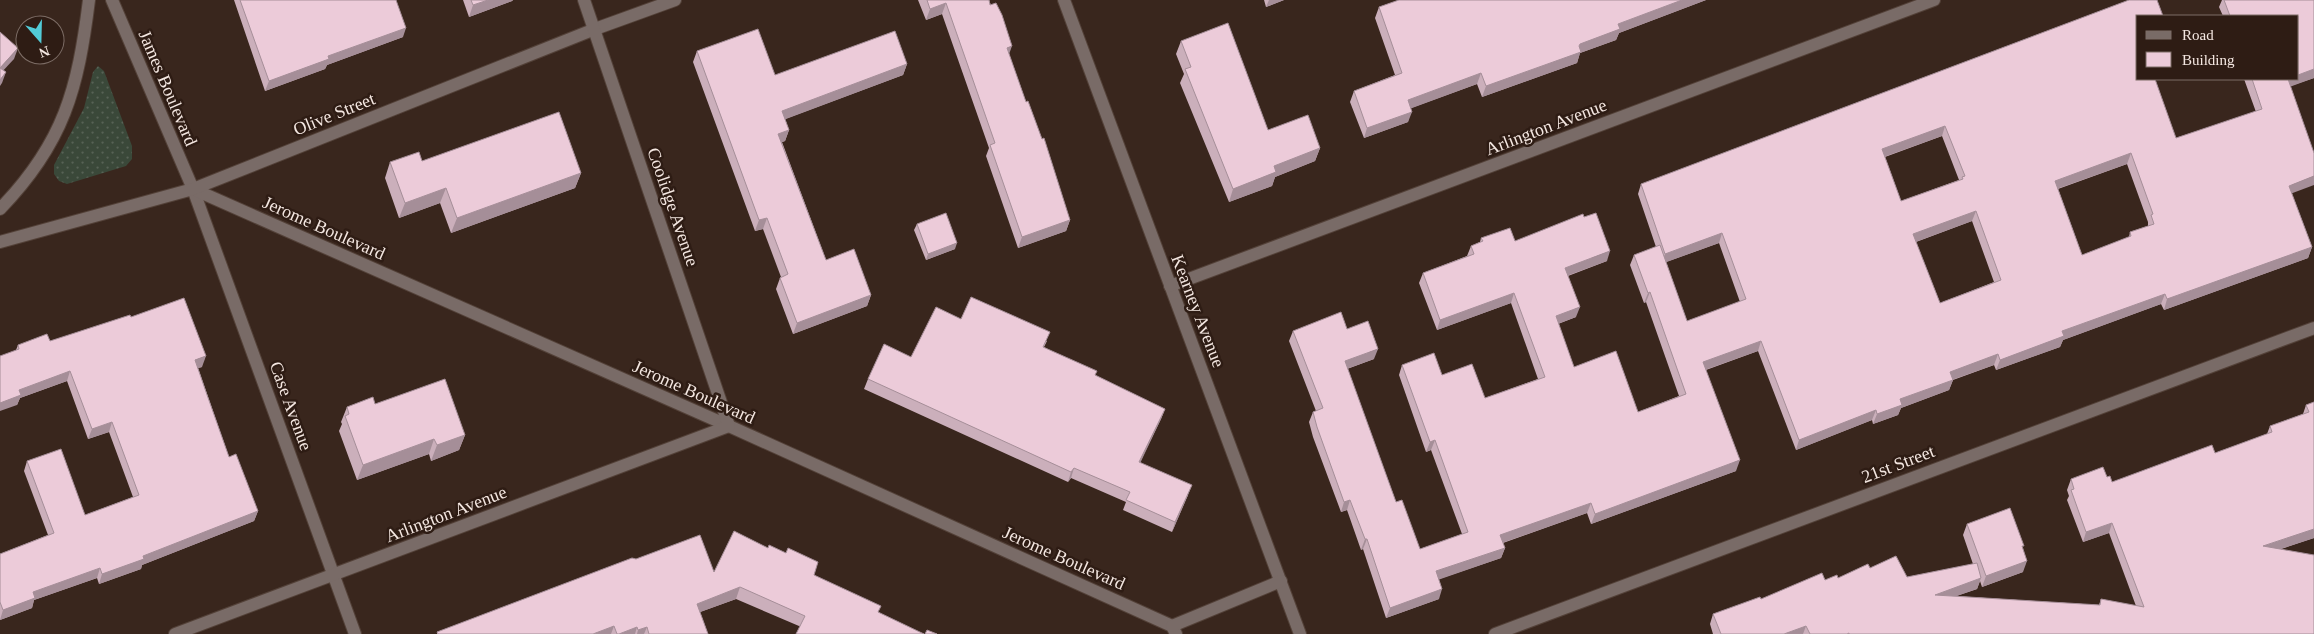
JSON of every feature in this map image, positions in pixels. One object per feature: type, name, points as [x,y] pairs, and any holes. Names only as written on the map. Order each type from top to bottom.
[{"type":"street","points":[[0,209],[19,189],[44,156],[63,120],[75,81],[84,40],[89,0]]},
{"type":"street","name":"James Boulevard","points":[[112,0],[193,189]]},
{"type":"street","name":"Coolidge Avenue","points":[[584,0],[729,426]]},
{"type":"street","name":"Olive Street","points":[[0,242],[193,189],[595,29],[675,0]]},
{"type":"street","name":"Kearney Avenue","points":[[1064,0],[1300,634]]},
{"type":"street","name":"Arlington Avenue","points":[[1170,286],[1934,0]]},
{"type":"street","name":"Jerome Boulevard","points":[[193,189],[729,426],[1174,630]]},
{"type":"street","name":"Case Avenue","points":[[193,189],[356,634]]},
{"type":"street","name":"21st Street","points":[[1495,634],[2314,328]]},
{"type":"street","name":"Arlington Avenue","points":[[175,634],[729,426]]},
{"type":"street","points":[[1174,630],[1281,580]]},
{"type":"green space","points":[[98,66],[104,71],[132,146],[132,159],[126,166],[67,184],[59,181],[54,174],[54,165],[84,108],[93,72]]},
{"type":"building","points":[[240,0],[396,0],[406,28],[328,56],[329,59],[269,81]]},
{"type":"building","points":[[471,0],[488,0],[473,5]]},
{"type":"building","points":[[927,0],[989,0],[990,5],[996,3],[1012,46],[1007,48],[1026,102],[1028,101],[1042,139],[1044,138],[1070,220],[1022,237],[990,145],[995,143],[946,3],[930,9]]},
{"type":"building","points":[[1399,0],[1682,0],[1618,24],[1620,29],[1580,44],[1581,52],[1486,86],[1481,73],[1408,100],[1412,112],[1367,128],[1354,91],[1402,73],[1379,7]]},
{"type":"building","points":[[2129,0],[2157,0],[2163,15],[2136,15],[2136,80],[2155,80],[2176,138],[2262,109],[2252,80],[2288,80],[2314,153],[2314,176],[2289,186],[2312,247],[2167,299],[2165,294],[2062,331],[2064,336],[2000,360],[1998,354],[1950,372],[1953,380],[1900,399],[1902,405],[1877,414],[1876,410],[1799,440],[1761,341],[1703,362],[1740,460],[1595,514],[1591,503],[1500,535],[1505,548],[1436,571],[1442,589],[1390,608],[1367,539],[1365,539],[1350,500],[1344,502],[1317,427],[1313,412],[1323,408],[1293,331],[1341,312],[1347,329],[1368,321],[1378,349],[1345,361],[1396,502],[1402,500],[1420,549],[1468,532],[1435,440],[1430,442],[1402,365],[1434,353],[1442,375],[1472,364],[1485,398],[1545,377],[1514,293],[1440,320],[1423,273],[1474,254],[1471,246],[1483,241],[1481,238],[1510,228],[1515,241],[1583,214],[1584,217],[1596,213],[1610,251],[1565,268],[1580,307],[1556,316],[1574,367],[1616,351],[1638,412],[1686,394],[1650,292],[1648,293],[1634,255],[1660,245],[1687,321],[1746,299],[1722,233],[1665,254],[1641,184]],"holes":[[[1945,126],[1965,176],[1962,177],[1963,179],[1901,201],[1882,149]],[[2131,153],[2153,214],[2151,215],[2154,224],[2130,232],[2131,236],[2082,255],[2055,181]],[[1976,211],[2001,280],[1940,303],[1913,234]]]},
{"type":"building","points":[[2224,0],[2314,0],[2314,69],[2299,75],[2299,15],[2230,15]]},
{"type":"building","points":[[1228,23],[1268,130],[1308,115],[1320,148],[1274,166],[1276,172],[1233,189],[1185,69],[1191,67],[1181,41]]},
{"type":"building","points":[[758,29],[775,75],[895,31],[907,64],[782,111],[789,130],[778,134],[826,260],[854,249],[871,295],[797,323],[780,278],[788,274],[767,218],[759,220],[697,51]]},
{"type":"building","points":[[0,32],[15,45],[15,51],[0,68]]},
{"type":"building","points":[[0,68],[6,72],[0,80]]},
{"type":"building","points":[[559,112],[581,173],[457,218],[446,188],[405,203],[390,162],[419,152],[422,161]]},
{"type":"building","points":[[946,213],[957,243],[928,254],[917,224]]},
{"type":"building","points":[[971,297],[1050,332],[1043,347],[1097,371],[1095,375],[1165,409],[1139,462],[1192,485],[1175,522],[1126,500],[1130,492],[1074,468],[1071,472],[868,379],[884,344],[911,357],[936,307],[961,319]]},
{"type":"building","points":[[184,298],[206,356],[195,360],[206,392],[229,457],[236,454],[258,511],[143,556],[144,559],[102,574],[100,568],[33,592],[35,598],[3,610],[0,602],[0,554],[54,533],[27,461],[61,449],[85,515],[139,495],[112,422],[92,429],[70,371],[19,390],[21,395],[0,403],[0,356],[19,349],[18,345],[47,334],[50,341],[130,315],[131,317]]},
{"type":"building","points":[[445,379],[465,435],[437,445],[434,439],[363,465],[345,416],[349,414],[347,407],[373,397],[375,404]]},
{"type":"building","points":[[2314,402],[2314,529],[2263,546],[2314,555],[2314,634],[1810,634],[1806,626],[1784,634],[1721,634],[1713,614],[1760,597],[1761,599],[1822,573],[1825,580],[1837,575],[1838,578],[1868,564],[1870,568],[1896,556],[1907,577],[1977,563],[1981,578],[1935,595],[2100,605],[2101,599],[2144,607],[2112,523],[2086,532],[2071,490],[2074,489],[2071,479],[2103,467],[2107,477],[2110,476],[2112,482],[2212,445],[2215,453],[2272,432],[2270,426],[2309,412],[2306,405]]},
{"type":"building","points":[[2010,508],[2024,546],[2022,546],[2027,561],[1986,576],[1967,524]]},
{"type":"building","points":[[734,531],[768,548],[769,545],[786,553],[788,548],[818,562],[814,575],[881,606],[878,612],[924,634],[796,634],[805,616],[740,587],[697,604],[708,634],[649,634],[647,627],[638,630],[637,627],[617,634],[614,626],[593,634],[438,634],[437,632],[632,558],[636,559],[700,535],[714,572]]},
{"type":"building","points":[[927,630],[937,634],[925,634]]}]
